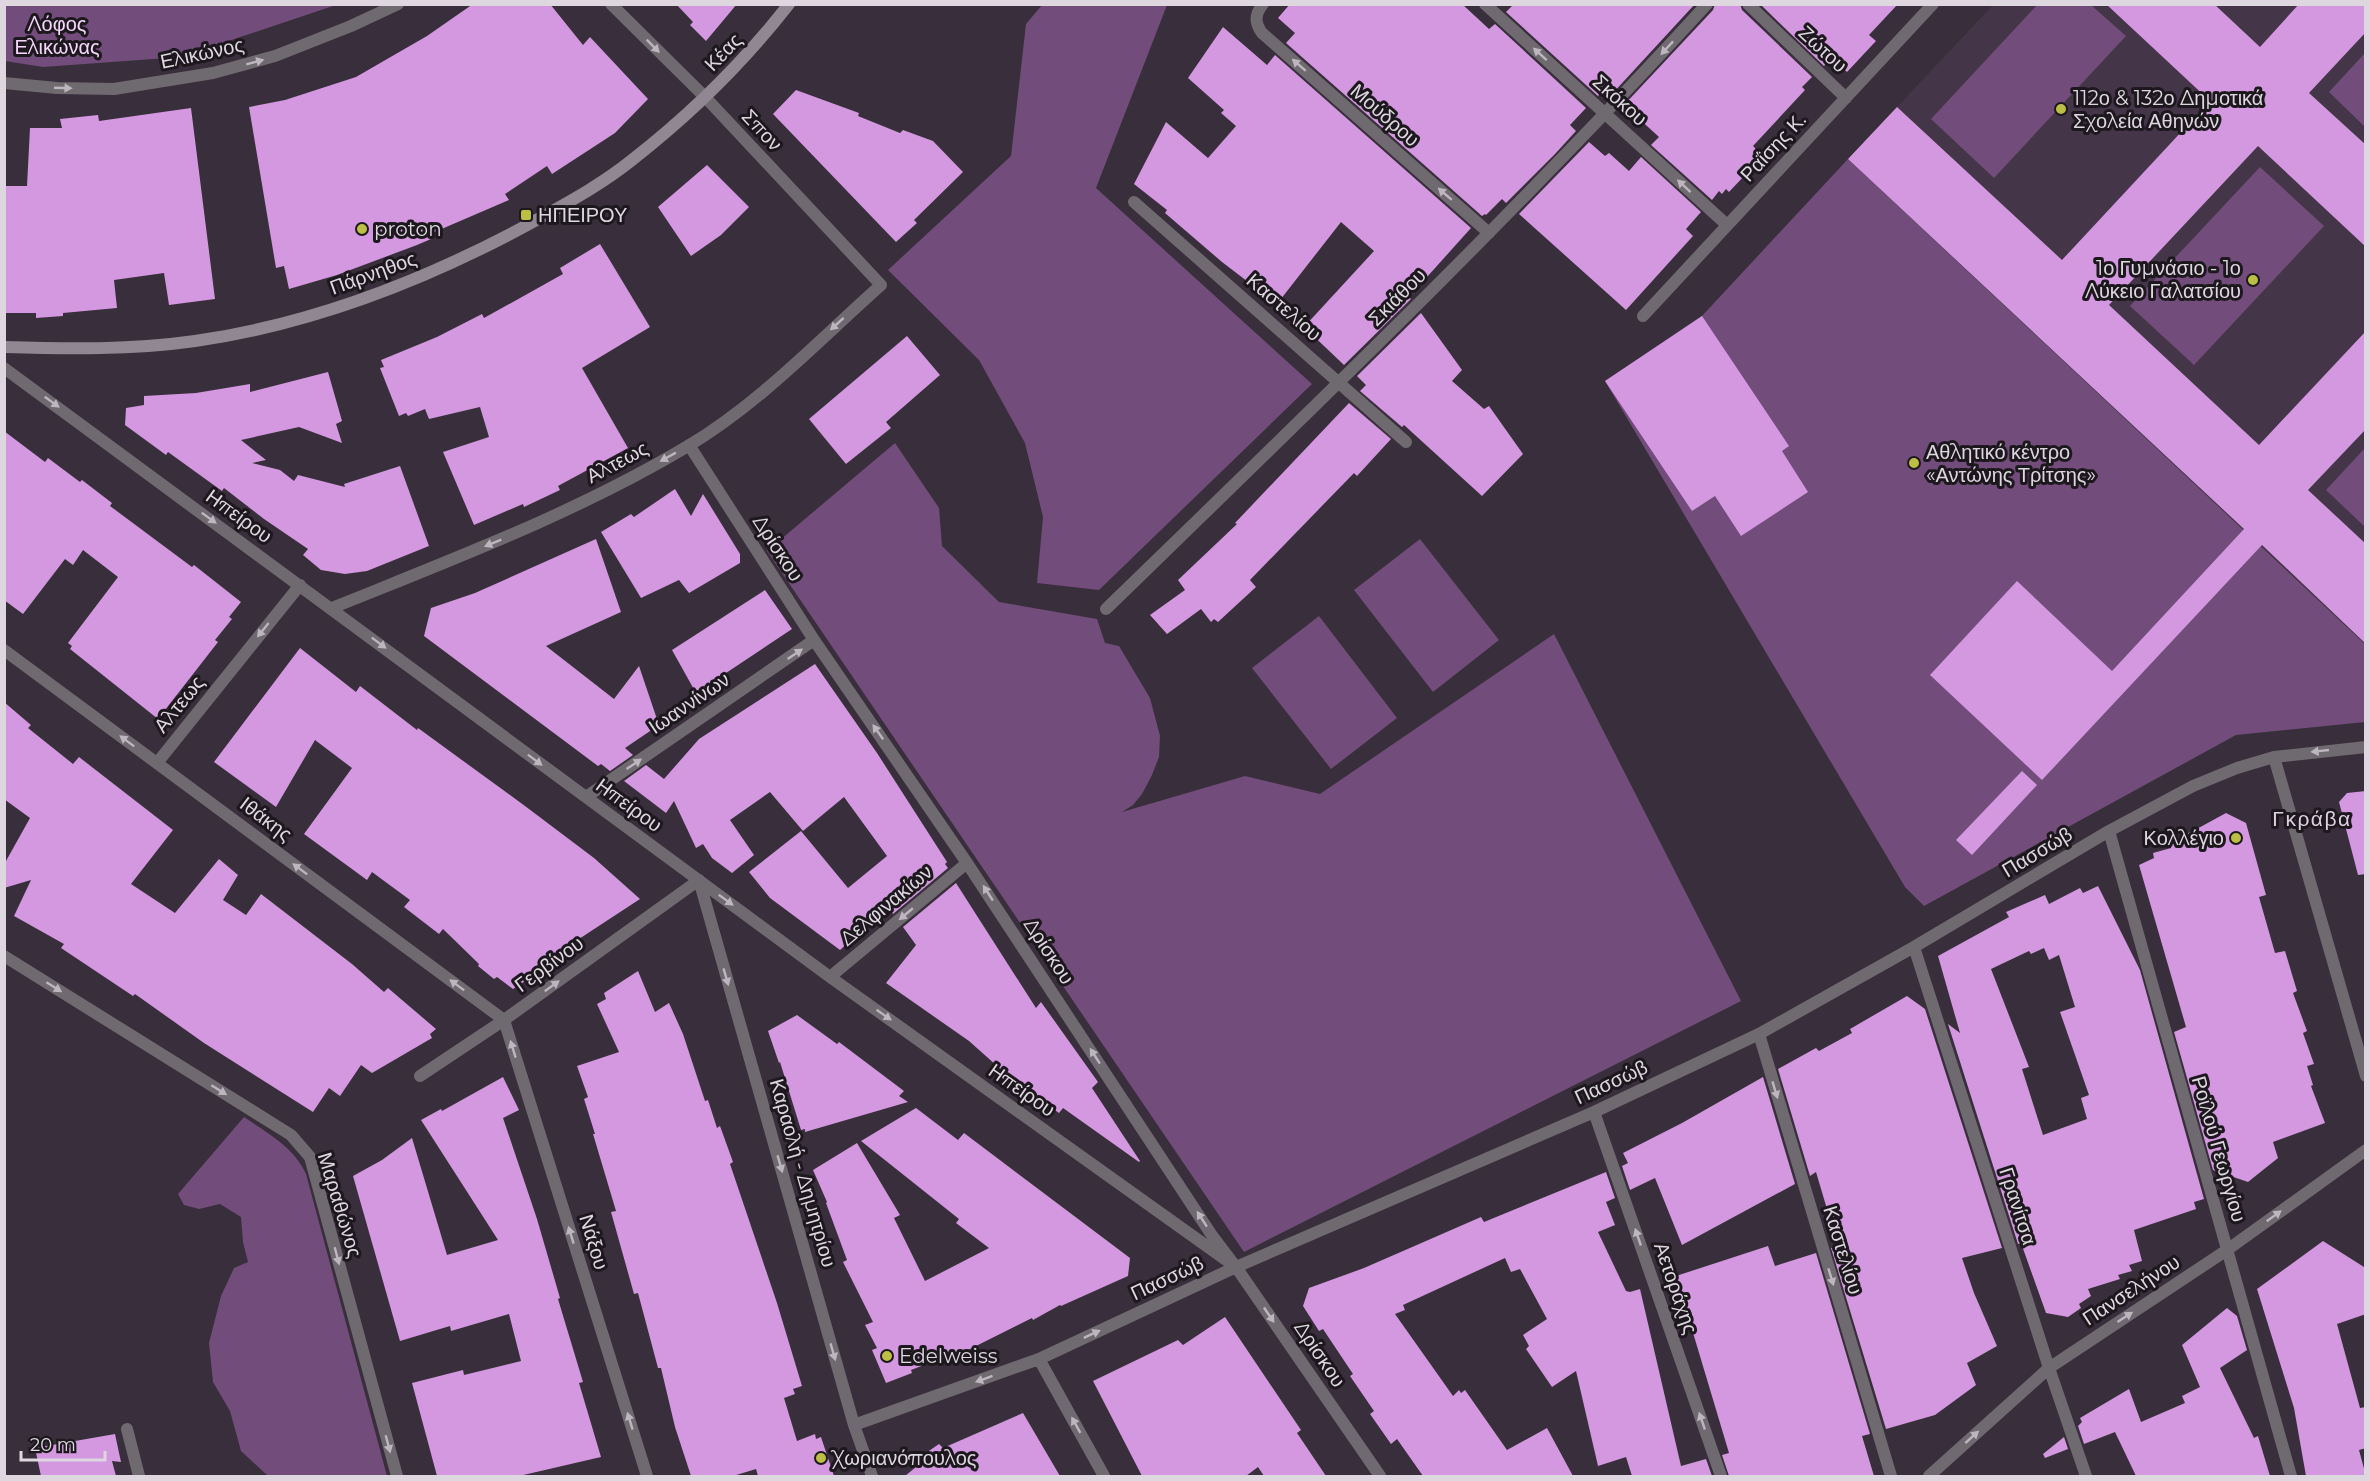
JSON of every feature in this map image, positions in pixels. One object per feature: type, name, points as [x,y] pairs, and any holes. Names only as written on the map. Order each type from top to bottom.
[{"type":"street","name":"Ελικώνος","points":[[4,83],[57,88],[114,89],[213,73],[275,56],[351,26],[398,4]]},
{"type":"street","name":"Σπον","points":[[611,4],[706,98],[881,285]]},
{"type":"street","name":"Κέας","points":[[706,98],[758,44],[789,4]]},
{"type":"street","name":"Μούδρου","points":[[1263,4],[1256,16],[1257,25],[1262,33],[1489,233]]},
{"type":"street","name":"Σκόκου","points":[[1485,4],[1727,225]]},
{"type":"street","name":"Σκιάθου","points":[[1106,609],[1489,233],[1606,114],[1707,4]]},
{"type":"street","name":"Ζώτου","points":[[1748,4],[1846,98]]},
{"type":"street","name":"Ραΐσης Κ.","points":[[1643,316],[1933,4]]},
{"type":"street","name":"Πάρνηθος","points":[[4,347],[126,348],[196,341],[262,328],[336,308],[413,282],[495,243],[566,204],[630,162],[706,98]]},
{"type":"street","name":"Καστελίου","points":[[1134,202],[1406,442]]},
{"type":"street","name":"Αλτεως","points":[[332,608],[532,527],[613,487],[689,445],[767,388],[881,285]]},
{"type":"street","name":"Ηπείρου","points":[[4,368],[830,977],[1236,1267]]},
{"type":"street","name":"Δρίσκου","points":[[689,445],[814,640],[967,862],[1211,1234],[1380,1476]]},
{"type":"street","name":"Αλτεως","points":[[157,763],[300,585]]},
{"type":"street","name":"Ιωαννίνων","points":[[586,797],[814,640]]},
{"type":"street","name":"Ιθάκης","points":[[4,650],[504,1020]]},
{"type":"street","name":"Πασσώβ","points":[[854,1425],[1039,1359],[1236,1267],[1594,1112],[1759,1034],[1914,947],[2109,831],[2193,786],[2236,768],[2274,757],[2366,747]]},
{"type":"street","points":[[2274,757],[2366,1076]]},
{"type":"street","name":"Ροϊλού Γεωργίου","points":[[2109,831],[2290,1476]]},
{"type":"street","name":"Δελφινακίων","points":[[830,977],[967,862]]},
{"type":"street","name":"Γερβίνου","points":[[420,1076],[504,1020],[699,880]]},
{"type":"street","name":"Καραολή - Δημητρίου","points":[[699,880],[854,1425],[872,1476]]},
{"type":"street","name":"Γρανίτσα","points":[[1914,947],[2086,1476]]},
{"type":"street","name":"Μαραθώνος","points":[[4,956],[291,1135],[309,1157],[397,1476]]},
{"type":"street","name":"Νάξου","points":[[504,1020],[648,1476]]},
{"type":"street","name":"Καστελίου","points":[[1759,1034],[1891,1476]]},
{"type":"street","name":"Αετοράχης","points":[[1594,1112],[1721,1476]]},
{"type":"street","name":"Πανσελήνου","points":[[1929,1476],[2049,1368],[2227,1250],[2366,1150]]},
{"type":"street","points":[[1039,1359],[1104,1476]]},
{"type":"street","points":[[127,1429],[139,1476]]},
{"type":"shaded area","points":[[1993,5],[2365,5],[2365,644],[1848,159]]},
{"type":"green space","points":[[2038,4],[2091,5],[2126,36],[1994,178],[1931,119]]},
{"type":"green space","name":"Λόφος Ελικώνας","points":[[4,5],[336,5],[181,57],[43,67],[5,61]]},
{"type":"green space","points":[[1042,5],[1167,5],[1096,188],[1312,384],[1099,590],[1037,583],[1043,517],[1025,443],[979,360],[888,270],[1011,156],[1026,24]]},
{"type":"green space","points":[[2365,53],[2365,127],[2329,92]]},
{"type":"green space","name":"Αθλητικό κέντρο «Αντώνης Τρίτσης»","points":[[1848,159],[2365,644],[2365,722],[2236,735],[1924,906],[1905,887],[1605,381],[1702,316]]},
{"type":"green space","points":[[2260,167],[2324,226],[2194,365],[2130,306]]},
{"type":"green space","points":[[895,443],[939,508],[942,546],[999,602],[1097,619],[1105,643],[1119,646],[1150,698],[1160,736],[1159,757],[1152,775],[1142,794],[1133,805],[1122,812],[1245,776],[1320,794],[1554,634],[1741,1001],[1244,1252],[767,551]]},
{"type":"green space","points":[[2365,448],[2365,527],[2326,490]]},
{"type":"green space","points":[[1420,539],[1499,640],[1433,692],[1354,590]]},
{"type":"green space","points":[[1319,616],[1397,718],[1331,769],[1252,668]]},
{"type":"green space","points":[[244,1117],[287,1148],[301,1164],[306,1174],[387,1476],[268,1476],[241,1451],[230,1411],[213,1382],[209,1343],[221,1296],[234,1268],[248,1262],[243,1242],[241,1217],[220,1204],[199,1209],[184,1205],[178,1194]]},
{"type":"building","points":[[473,4],[550,4],[583,45],[590,37],[648,99],[615,133],[552,174],[547,166],[505,194],[509,200],[430,234],[431,239],[417,245],[337,275],[289,289],[284,266],[276,268],[249,107],[285,100],[356,77],[427,36]]},
{"type":"building","points":[[676,4],[737,4],[706,41],[690,25],[693,22]]},
{"type":"building","points":[[1290,4],[1462,4],[1489,29],[1495,24],[1586,108],[1570,125],[1576,131],[1555,154],[1506,203],[1502,199],[1486,215],[1482,216],[1286,43],[1295,33],[1278,18]]},
{"type":"building","points":[[1514,4],[1695,4],[1612,94],[1605,88],[1598,96],[1506,12]]},
{"type":"building","points":[[1715,4],[1740,4],[1742,10],[1812,77],[1802,87],[1805,90],[1753,146],[1763,156],[1729,192],[1726,189],[1722,194],[1719,191],[1712,200],[1651,145],[1659,137],[1624,105],[1713,10]]},
{"type":"building","points":[[1760,4],[1898,4],[1869,35],[1876,41],[1847,72],[1832,58],[1824,66]]},
{"type":"building","points":[[2106,4],[2214,4],[2260,47],[2299,4],[2366,4],[2366,32],[2309,93],[2366,145],[2366,247],[2258,146],[2109,305],[2259,445],[2366,331],[2366,429],[2308,490],[2366,544],[2366,644],[2262,545],[2042,780],[1930,675],[2017,581],[2112,671],[2244,529],[1848,159],[1897,107],[2062,260],[2210,101]]},
{"type":"building","points":[[1223,27],[1267,65],[1275,55],[1471,228],[1409,297],[1411,299],[1344,365],[1304,327],[1374,251],[1341,222],[1277,304],[1222,262],[1165,213],[1167,210],[1134,184],[1166,122],[1208,158],[1236,126],[1221,113],[1224,110],[1188,78]]},
{"type":"building","points":[[796,90],[859,113],[858,116],[900,133],[903,130],[933,141],[963,172],[914,220],[917,223],[896,242],[773,114]]},
{"type":"building","points":[[191,108],[215,299],[169,305],[164,273],[114,280],[117,308],[36,318],[36,313],[4,313],[4,186],[27,186],[30,128],[62,128],[60,119],[98,115],[99,121]]},
{"type":"building","points":[[1589,142],[1605,156],[1609,153],[1629,171],[1641,157],[1701,212],[1686,229],[1693,236],[1626,310],[1519,214]]},
{"type":"building","points":[[707,165],[749,207],[721,235],[691,256],[658,207]]},
{"type":"building","points":[[600,244],[650,327],[582,368],[628,448],[558,486],[560,490],[524,507],[523,504],[474,525],[443,452],[489,437],[480,407],[429,419],[425,409],[408,416],[406,413],[399,416],[380,368],[384,367],[381,360],[437,337],[482,314],[484,318],[563,274],[560,268]]},
{"type":"building","points":[[1421,313],[1462,370],[1452,381],[1484,409],[1489,406],[1523,454],[1482,496],[1404,425],[1402,427],[1360,391],[1366,385],[1357,376]]},
{"type":"building","points":[[1702,316],[1789,446],[1782,451],[1808,492],[1741,536],[1715,496],[1692,511],[1605,381]]},
{"type":"building","points":[[907,336],[940,375],[886,422],[891,428],[846,464],[809,419]]},
{"type":"building","points":[[328,372],[342,421],[336,424],[342,443],[299,427],[241,440],[266,460],[252,463],[280,470],[294,481],[298,475],[345,487],[344,484],[400,466],[429,546],[367,571],[345,574],[321,570],[303,555],[308,549],[224,488],[222,491],[168,452],[166,455],[125,425],[126,408],[144,405],[144,396],[196,393],[250,384],[250,392]]},
{"type":"building","points":[[1349,403],[1391,439],[1357,476],[1354,473],[1250,580],[1256,587],[1218,622],[1214,619],[1211,622],[1201,609],[1167,634],[1150,615],[1185,590],[1178,580],[1237,524],[1235,523]]},
{"type":"building","points":[[4,431],[45,462],[48,458],[80,482],[82,480],[112,503],[110,506],[192,567],[194,565],[241,602],[229,617],[232,619],[215,640],[218,642],[158,719],[70,649],[72,646],[68,643],[118,577],[83,550],[73,565],[65,559],[23,614],[4,600]]},
{"type":"building","points":[[675,489],[691,516],[703,494],[740,554],[740,563],[689,593],[679,580],[641,598],[601,532],[631,514],[634,517]]},
{"type":"building","points":[[596,539],[621,612],[546,646],[614,699],[639,666],[659,725],[625,748],[633,755],[610,771],[601,764],[598,766],[424,636],[431,608],[475,593]]},
{"type":"building","points":[[765,590],[792,629],[696,693],[672,650]]},
{"type":"building","points":[[300,648],[356,692],[360,686],[417,730],[418,728],[525,806],[594,858],[640,899],[553,956],[533,972],[534,975],[513,989],[497,977],[494,979],[478,966],[479,964],[443,929],[439,934],[404,907],[410,900],[372,872],[367,880],[304,834],[352,768],[315,740],[276,807],[214,762]]},
{"type":"building","points":[[815,664],[877,753],[947,862],[945,864],[948,868],[893,914],[888,906],[840,950],[770,898],[749,872],[801,831],[848,888],[887,856],[844,797],[803,831],[770,792],[730,820],[754,855],[732,873],[712,858],[703,844],[696,848],[674,801],[666,813],[624,781],[646,765],[664,779],[699,739]]},
{"type":"building","points":[[4,702],[31,725],[28,728],[73,764],[79,757],[173,830],[131,884],[175,913],[219,859],[238,875],[223,900],[246,915],[261,894],[352,964],[384,992],[388,988],[436,1029],[430,1034],[432,1038],[372,1073],[361,1065],[340,1096],[329,1088],[313,1112],[204,1043],[135,994],[133,996],[61,948],[64,944],[14,916],[31,880],[4,888],[4,870],[6,861],[30,818],[4,799]]},
{"type":"building","points":[[2022,771],[2037,785],[1972,855],[1956,840]]},
{"type":"building","points":[[2366,791],[2366,874],[2358,875],[2339,802],[2347,793]]},
{"type":"building","points":[[2226,813],[2246,823],[2266,895],[2259,897],[2275,953],[2285,951],[2297,991],[2293,993],[2307,1031],[2303,1033],[2314,1064],[2307,1066],[2313,1085],[2311,1086],[2325,1123],[2273,1142],[2278,1158],[2248,1182],[2213,1170],[2174,1032],[2186,1027],[2139,865],[2154,858],[2153,853],[2171,848],[2171,843],[2177,842],[2176,838]]},
{"type":"building","points":[[956,883],[1036,1008],[1041,1002],[1098,1082],[1092,1088],[1139,1162],[1063,1108],[1059,1113],[1015,1082],[969,1041],[886,983],[916,945],[903,927]]},
{"type":"building","points":[[2098,886],[2140,970],[2204,1199],[2194,1202],[2196,1209],[2134,1230],[2142,1261],[2129,1265],[2132,1271],[2118,1275],[2120,1279],[2088,1289],[2091,1296],[2079,1304],[2081,1308],[2068,1317],[2046,1313],[2021,1243],[2018,1244],[1948,1024],[1960,1033],[1938,956],[2009,917],[2006,912],[2045,895],[2049,904],[2080,888],[2083,893]],"holes":[[[2044,948],[2049,960],[2059,955],[2075,1007],[2060,1012],[2089,1095],[2081,1098],[2087,1119],[2043,1135],[2022,1069],[2029,1067],[1991,969],[2029,951],[2031,954]]]},
{"type":"building","points":[[638,971],[655,1012],[669,1003],[683,1034],[705,1101],[708,1100],[717,1128],[720,1126],[733,1162],[730,1164],[777,1303],[802,1386],[793,1389],[795,1394],[784,1398],[797,1441],[815,1434],[816,1439],[821,1437],[834,1476],[758,1476],[756,1469],[733,1476],[691,1476],[675,1427],[661,1368],[658,1368],[638,1293],[634,1294],[611,1212],[616,1211],[584,1099],[588,1097],[577,1066],[619,1052],[597,1004],[606,999],[604,993]]},
{"type":"building","points":[[1907,996],[1925,1009],[2002,1248],[1962,1258],[1997,1346],[1967,1363],[1976,1385],[1935,1415],[1886,1429],[1831,1248],[1838,1246],[1816,1172],[1810,1176],[1778,1069],[1816,1048],[1819,1051],[1852,1033],[1850,1029]]},
{"type":"building","points":[[797,1015],[837,1044],[839,1042],[904,1091],[899,1096],[908,1102],[805,1132],[805,1129],[801,1130],[768,1031]]},
{"type":"building","points":[[503,1077],[519,1110],[503,1118],[537,1219],[560,1298],[558,1299],[583,1382],[579,1383],[601,1457],[519,1476],[437,1476],[412,1383],[463,1370],[464,1375],[521,1361],[509,1314],[451,1331],[450,1326],[400,1341],[353,1176],[382,1160],[412,1138],[447,1255],[498,1240],[421,1120]]},
{"type":"building","points":[[1763,1077],[1795,1184],[1682,1245],[1655,1178],[1630,1190],[1622,1166],[1628,1163],[1623,1153]]},
{"type":"building","points":[[916,1108],[958,1140],[964,1133],[1130,1258],[1128,1276],[1060,1305],[964,1352],[963,1350],[911,1370],[912,1373],[886,1383],[872,1350],[877,1348],[865,1325],[873,1322],[843,1262],[847,1260],[813,1170],[857,1143],[900,1215],[894,1218],[925,1281],[989,1248],[956,1223],[959,1219],[861,1141]]},
{"type":"building","points":[[1606,1172],[1615,1198],[1606,1202],[1615,1225],[1598,1232],[1626,1291],[1640,1289],[1681,1466],[1706,1459],[1712,1476],[1632,1476],[1626,1457],[1598,1466],[1576,1371],[1552,1387],[1526,1349],[1529,1346],[1523,1335],[1547,1319],[1520,1269],[1511,1272],[1505,1258],[1403,1305],[1405,1310],[1395,1314],[1453,1396],[1459,1390],[1461,1393],[1465,1390],[1507,1450],[1547,1428],[1573,1476],[1423,1476],[1397,1439],[1391,1444],[1370,1414],[1374,1411],[1350,1376],[1353,1374],[1323,1329],[1319,1331],[1303,1306],[1309,1288],[1364,1268],[1481,1217],[1484,1222]]},
{"type":"building","points":[[2323,1241],[2364,1267],[2366,1275],[2366,1314],[2337,1324],[2360,1408],[2366,1407],[2366,1448],[2359,1450],[2366,1476],[2306,1476],[2294,1408],[2257,1289]]},
{"type":"building","points":[[1768,1246],[1775,1266],[1816,1253],[1870,1434],[1862,1436],[1874,1476],[1729,1476],[1722,1455],[1729,1453],[1676,1276]]},
{"type":"building","points":[[2227,1308],[2237,1316],[2247,1350],[2220,1368],[2254,1438],[2258,1436],[2270,1476],[2136,1476],[2115,1432],[2084,1444],[2078,1426],[2082,1422],[2080,1418],[2129,1389],[2141,1422],[2185,1403],[2182,1396],[2200,1387],[2182,1345]]},
{"type":"building","points":[[1225,1317],[1301,1430],[1297,1433],[1326,1476],[1264,1476],[1258,1467],[1246,1476],[1142,1476],[1093,1381],[1178,1340],[1183,1345]]},
{"type":"building","points":[[1023,1413],[1060,1476],[905,1476],[922,1462],[920,1457],[939,1444],[943,1448]]},
{"type":"building","points":[[115,1434],[121,1462],[112,1461],[116,1476],[41,1476],[35,1448]]},
{"type":"building","points":[[2064,1437],[2068,1449],[2045,1458],[2043,1454]]},
{"type":"place","name":"112ο & 132ο Δημοτικά Σχολεία Αθηνών","points":[[2061,109]]},
{"type":"place","name":"ΗΠΕΙΡΟΥ","points":[[526,215]]},
{"type":"place","name":"proton","points":[[362,229]]},
{"type":"place","name":"1ο Γυμνάσιο - 1ο Λύκειο Γαλατσίου","points":[[2253,280]]},
{"type":"place","name":"Αθλητικό κέντρο «Αντώνης Τρίτσης»","points":[[1914,463]]},
{"type":"place","name":"Κολλέγιο","points":[[2236,838]]},
{"type":"place","name":"Edelweiss","points":[[887,1356]]},
{"type":"place","name":"Χωριανόπουλος","points":[[821,1458]]},
{"type":"district","name":"Γκράβα","points":[[2312,818]]}]
